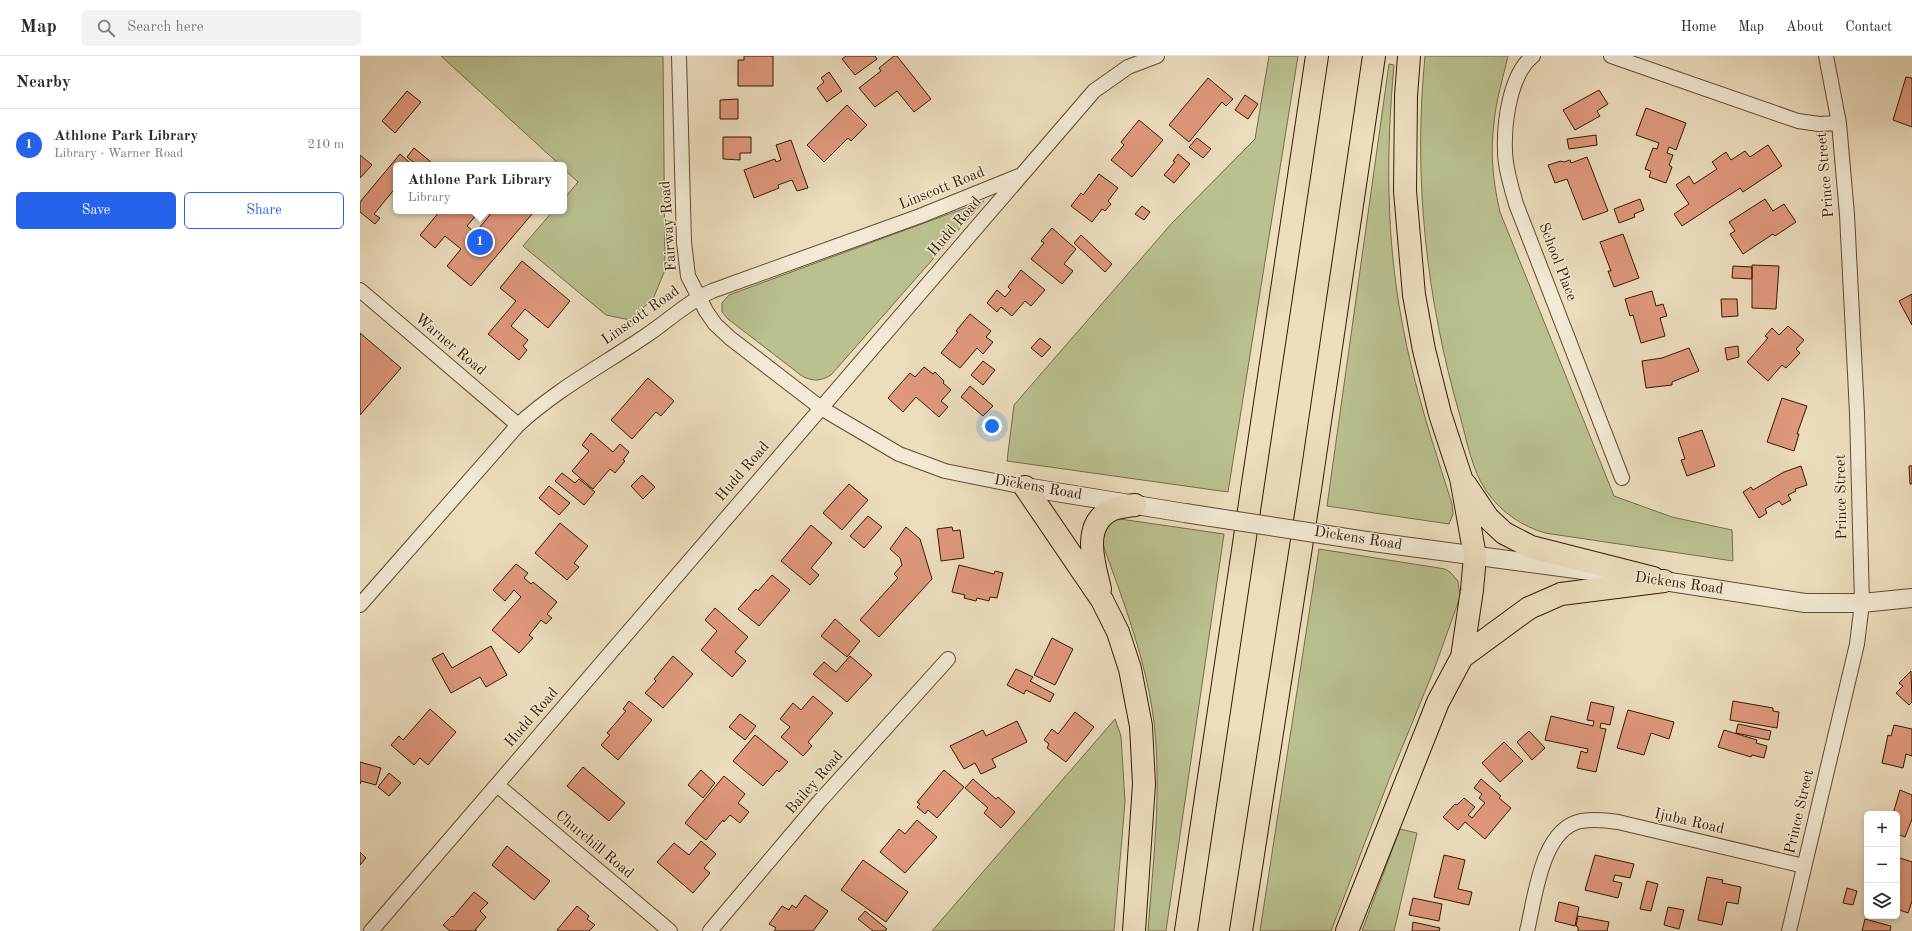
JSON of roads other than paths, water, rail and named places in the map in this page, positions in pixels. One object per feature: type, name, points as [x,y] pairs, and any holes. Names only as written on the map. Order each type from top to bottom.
[{"type":"highway","points":[[1186,931],[1317,56]]},
{"type":"highway","points":[[1242,931],[1311,482],[1374,56]]},
{"type":"highway","points":[[1346,931],[1438,702],[1462,657],[1472,590],[1475,556],[1461,478],[1440,414],[1424,350],[1414,295],[1405,191],[1406,96],[1409,56]]},
{"type":"highway","points":[[1461,478],[1488,518],[1504,533],[1530,547],[1664,581]]},
{"type":"highway","points":[[1026,486],[1102,600],[1118,632],[1130,669],[1141,726],[1144,784],[1134,931]]},
{"type":"highway","points":[[1102,600],[1093,559],[1092,540],[1096,523],[1112,510],[1135,504]]},
{"type":"highway","points":[[1462,657],[1529,608],[1560,594],[1664,581]]},
{"type":"street","name":"Fairway Road","points":[[679,56],[684,242],[688,276],[698,297],[715,324],[730,338],[821,408]]},
{"type":"street","name":"Hudd Road","points":[[371,931],[1094,91],[1128,67],[1157,56]]},
{"type":"street","name":"School Place","points":[[1533,56],[1525,62],[1516,77],[1510,102],[1505,150],[1508,175],[1516,204],[1622,478]]},
{"type":"street","points":[[1611,56],[1798,121],[1819,124],[1839,123]]},
{"type":"street","name":"Prince Street","points":[[1789,931],[1857,644],[1862,603],[1857,413],[1847,215],[1839,123],[1826,56]]},
{"type":"street","name":"Linscott Road","points":[[360,605],[518,425],[540,405],[646,336],[698,297],[920,216],[1022,175]]},
{"type":"street","name":"Warner Road","points":[[360,290],[518,425]]},
{"type":"street","name":"Dickens Road","points":[[821,408],[899,454],[925,465],[945,471],[1026,486],[1185,513],[1373,542],[1664,581],[1805,603],[1862,603],[1912,598]]},
{"type":"street","name":"Bailey Road","points":[[710,931],[819,802],[948,659]]},
{"type":"street","name":"Churchill Road","points":[[497,785],[670,931]]},
{"type":"street","name":"Ijuba Road","points":[[1527,931],[1542,864],[1552,843],[1566,828],[1580,821],[1602,820],[1804,866]]},
{"type":"place","name":"Athlone Park Library","points":[[480,242]]}]
